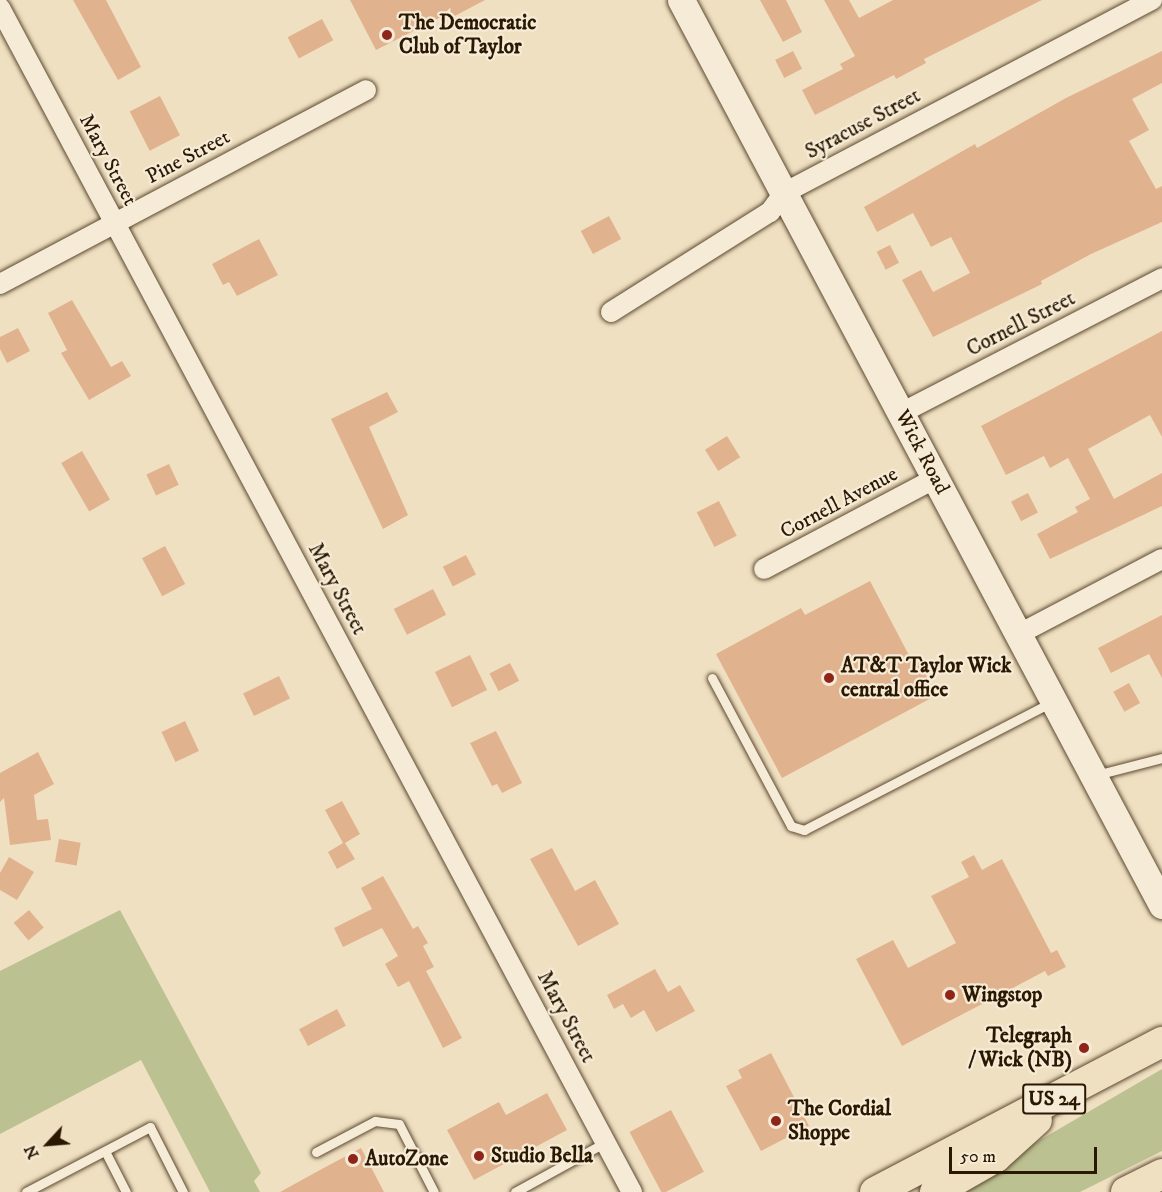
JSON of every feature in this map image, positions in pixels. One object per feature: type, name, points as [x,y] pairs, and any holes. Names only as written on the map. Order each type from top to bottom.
[{"type":"main road","name":"US 24","points":[[875,1192],[1162,1042]]},
{"type":"main road","points":[[935,1192],[996,1157],[1071,1090]]},
{"type":"main road","points":[[1126,1192],[1162,1174]]},
{"type":"street","name":"Wick Road","points":[[681,0],[1094,776],[1159,892]]},
{"type":"street","name":"Syracuse Street","points":[[611,312],[770,212],[784,193],[1152,0]]},
{"type":"street","name":"Mary Street","points":[[0,8],[632,1192]]},
{"type":"street","name":"Pine Street","points":[[0,284],[366,90]]},
{"type":"street","name":"Cornell Street","points":[[901,413],[1162,278]]},
{"type":"street","name":"Cornell Avenue","points":[[764,569],[936,478]]},
{"type":"street","points":[[1019,634],[1162,559]]},
{"type":"lane","points":[[712,678],[791,826],[804,830],[1054,701]]},
{"type":"lane","points":[[1094,776],[1162,758]]},
{"type":"lane","points":[[316,1152],[375,1121],[399,1124],[434,1192]]},
{"type":"lane","points":[[26,1192],[150,1127],[183,1192]]},
{"type":"lane","points":[[514,1192],[606,1142]]},
{"type":"lane","points":[[105,1151],[126,1192]]},
{"type":"green space","points":[[120,910],[261,1173],[254,1181],[260,1192],[210,1192],[141,1060],[0,1134],[0,971]]},
{"type":"green space","points":[[1162,1069],[1162,1151],[1080,1192],[951,1192]]},
{"type":"building","points":[[73,0],[106,0],[141,67],[118,80]]},
{"type":"building","name":"The Democratic Club of Taylor","points":[[350,0],[485,0],[449,19],[447,14],[376,50]]},
{"type":"building","points":[[760,0],[786,0],[802,32],[783,42]]},
{"type":"building","points":[[824,0],[849,0],[859,18],[893,0],[1042,0],[924,59],[926,63],[896,79],[894,75],[815,115],[802,90],[843,69],[840,64],[855,56]]},
{"type":"building","points":[[322,19],[333,40],[299,59],[288,37]]},
{"type":"building","points":[[793,51],[802,69],[784,78],[775,60]]},
{"type":"building","points":[[1162,51],[1162,83],[1132,99],[1149,130],[1129,141],[1156,189],[1162,186],[1162,222],[1091,254],[1041,281],[1042,284],[933,337],[902,280],[921,270],[933,292],[970,273],[951,237],[931,247],[913,213],[877,232],[864,207],[975,144],[977,148],[1066,98]]},
{"type":"building","points":[[160,96],[180,135],[150,151],[130,111]]},
{"type":"building","points":[[609,216],[621,239],[593,254],[581,231]]},
{"type":"building","points":[[259,239],[278,275],[237,296],[229,282],[223,285],[212,264]]},
{"type":"building","points":[[890,245],[899,263],[886,270],[877,252]]},
{"type":"building","points":[[72,300],[111,367],[122,361],[131,376],[89,400],[61,353],[67,350],[48,313]]},
{"type":"building","points":[[18,328],[30,351],[7,363],[0,349],[0,337]]},
{"type":"building","points":[[1162,331],[1162,437],[1150,415],[1088,449],[1114,499],[1162,473],[1162,506],[1050,559],[1037,534],[1078,512],[1075,507],[1090,499],[1068,458],[1050,468],[1044,456],[1006,475],[981,426]]},
{"type":"building","points":[[387,392],[398,412],[369,427],[408,515],[383,529],[331,419]]},
{"type":"building","points":[[727,436],[740,457],[718,471],[705,450]]},
{"type":"building","points":[[82,451],[110,499],[89,511],[61,463]]},
{"type":"building","points":[[169,464],[179,485],[156,495],[146,475]]},
{"type":"building","points":[[1028,493],[1038,513],[1021,521],[1011,502]]},
{"type":"building","points":[[719,501],[737,536],[714,547],[697,512]]},
{"type":"building","points":[[165,546],[185,584],[162,596],[142,558]]},
{"type":"building","points":[[466,555],[476,575],[453,586],[443,567]]},
{"type":"building","name":"AT&T Taylor Wick central office","points":[[870,581],[912,661],[917,659],[937,695],[782,778],[716,654],[801,608],[805,615]]},
{"type":"building","points":[[433,589],[446,615],[407,635],[394,609]]},
{"type":"building","points":[[1162,615],[1162,678],[1149,654],[1111,673],[1098,648]]},
{"type":"building","points":[[470,655],[487,690],[452,707],[435,672]]},
{"type":"building","points":[[510,663],[519,681],[499,691],[490,673]]},
{"type":"building","points":[[279,676],[290,698],[254,716],[243,694]]},
{"type":"building","points":[[1129,683],[1140,703],[1124,712],[1113,692]]},
{"type":"building","points":[[185,721],[199,751],[175,762],[161,732]]},
{"type":"building","points":[[496,731],[522,783],[502,793],[497,784],[492,786],[470,743]]},
{"type":"building","points":[[38,752],[54,784],[34,795],[37,820],[48,819],[51,840],[10,845],[4,798],[0,802],[0,773]]},
{"type":"building","points":[[342,801],[360,834],[345,843],[355,859],[337,869],[328,852],[343,843],[325,810]]},
{"type":"building","points":[[59,839],[81,843],[77,865],[55,862]]},
{"type":"building","points":[[552,848],[575,891],[595,880],[619,924],[578,946],[530,859]]},
{"type":"building","points":[[974,855],[982,870],[1002,859],[1051,953],[1057,950],[1066,967],[1048,976],[1045,971],[902,1046],[856,959],[893,940],[908,968],[956,943],[931,896],[969,877],[961,862]]},
{"type":"building","points":[[9,857],[34,872],[17,900],[0,890],[0,873]]},
{"type":"building","points":[[383,876],[413,929],[418,926],[428,943],[423,946],[434,967],[426,971],[462,1038],[443,1048],[409,981],[398,987],[385,964],[398,956],[382,928],[343,947],[334,928],[372,909],[361,888]]},
{"type":"building","points":[[29,910],[44,928],[28,940],[14,923]]},
{"type":"building","points":[[655,969],[668,992],[680,985],[695,1011],[656,1032],[644,1010],[631,1018],[623,1004],[614,1009],[607,995]]},
{"type":"building","points":[[337,1009],[346,1026],[308,1046],[299,1029]]},
{"type":"building","points":[[771,1053],[809,1126],[761,1151],[726,1086],[742,1078],[738,1070]]},
{"type":"building","points":[[547,1093],[567,1130],[474,1180],[447,1130],[499,1102],[506,1115]]},
{"type":"building","points":[[671,1110],[704,1172],[666,1192],[661,1192],[630,1132]]},
{"type":"building","name":"AutoZone","points":[[361,1148],[384,1192],[280,1192],[320,1170]]},
{"type":"place","name":"The Democratic Club of Taylor","points":[[387,35]]},
{"type":"place","name":"AT&T Taylor Wick central office","points":[[829,678]]},
{"type":"place","name":"Wingstop","points":[[950,995]]},
{"type":"place","name":"Telegraph / Wick (NB)","points":[[1084,1048]]},
{"type":"place","name":"The Cordial Shoppe","points":[[776,1121]]},
{"type":"place","name":"Studio Bella","points":[[479,1156]]},
{"type":"place","name":"AutoZone","points":[[353,1159]]}]
